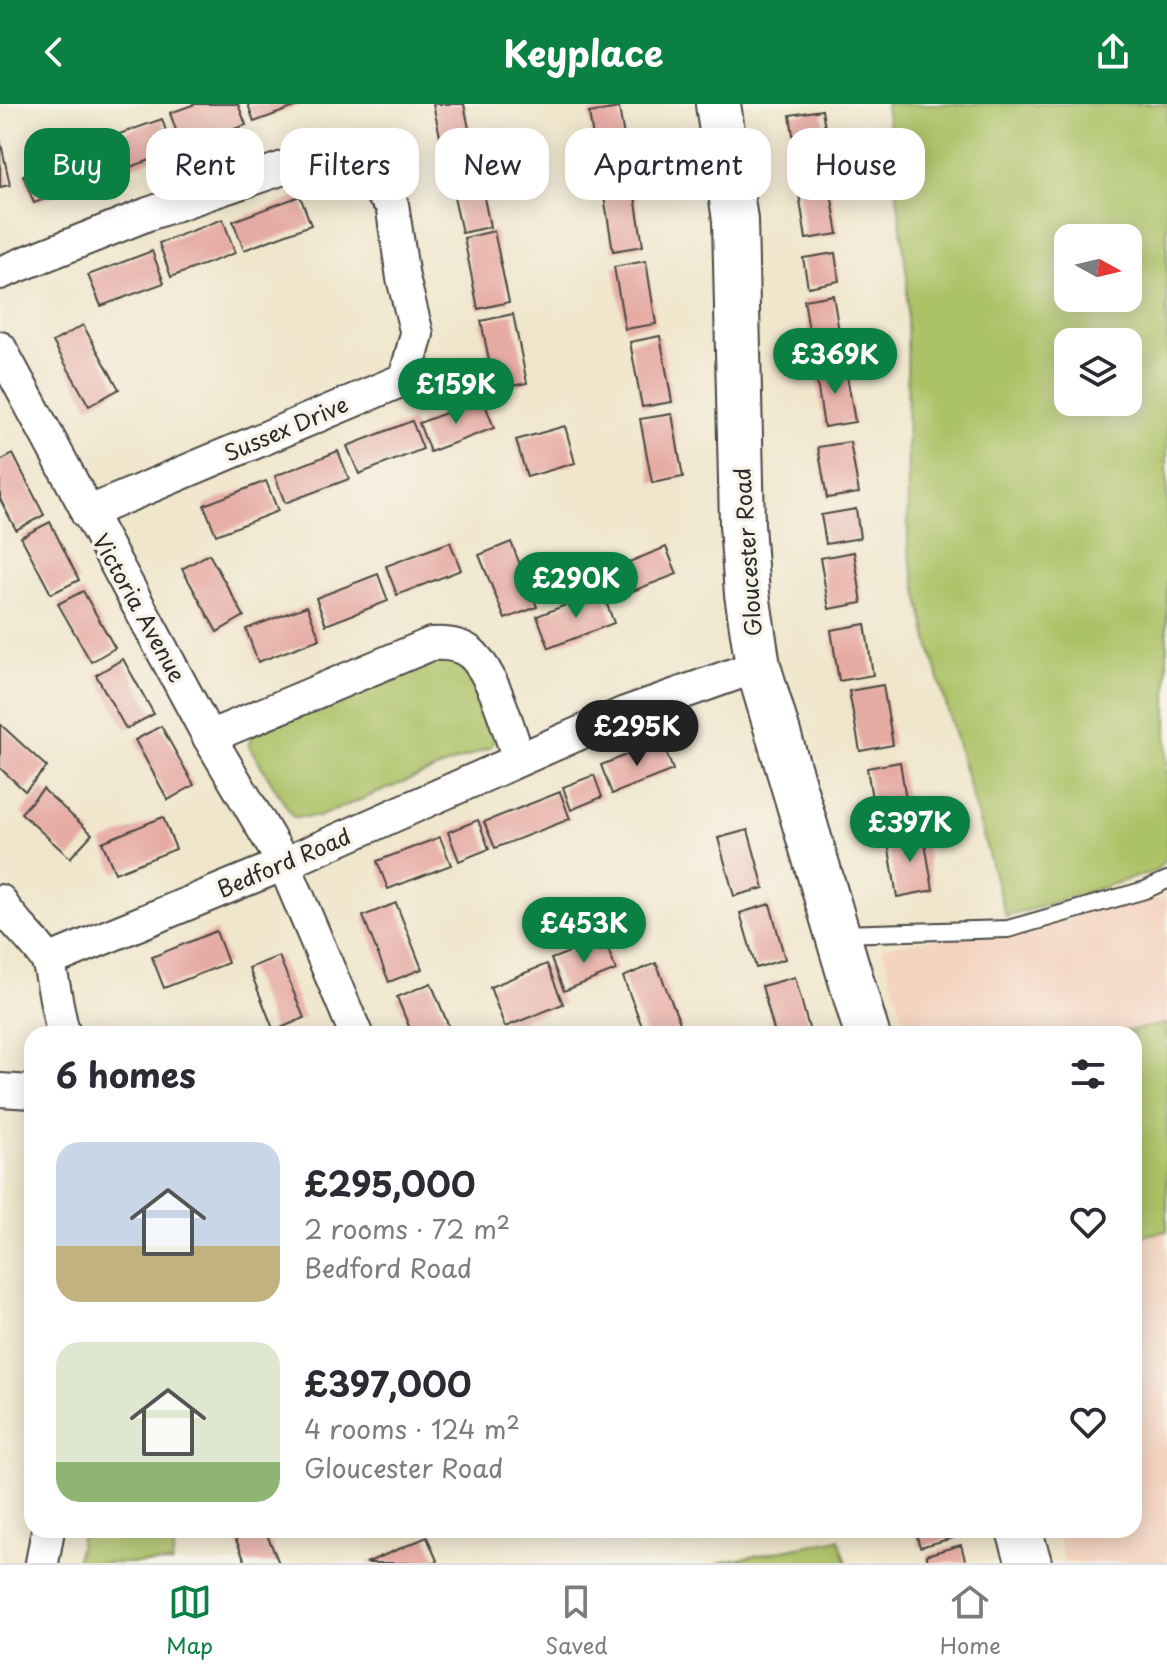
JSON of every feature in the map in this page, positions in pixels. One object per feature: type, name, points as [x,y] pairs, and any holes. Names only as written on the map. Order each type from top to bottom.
[{"type":"street","name":"Gloucester Road","points":[[718,104],[735,220],[742,525],[747,594],[758,666],[865,1026]]},
{"type":"street","name":"Sussex Drive","points":[[0,273],[148,214],[339,149],[392,204],[403,278],[417,334],[405,379],[87,513]]},
{"type":"street","name":"Victoria Avenue","points":[[0,348],[209,737],[284,864],[353,1026]]},
{"type":"street","points":[[209,737],[332,683],[431,644],[446,643],[473,655],[492,689],[519,759]]},
{"type":"street","name":"Bedford Road","points":[[48,961],[284,864],[625,713],[758,666]]},
{"type":"street","points":[[0,901],[12,922],[48,961],[55,1010],[61,1026]]},
{"type":"street","points":[[0,1090],[24,1092]]},
{"type":"street","points":[[42,1563],[47,1538]]},
{"type":"street","points":[[1021,1538],[1029,1563]]},
{"type":"lane","points":[[837,934],[940,934],[1008,929],[1145,890],[1167,880]]},
{"type":"shaded area","points":[[1167,897],[1167,1563],[1065,1563],[1058,1538],[1142,1538],[1142,1026],[906,1026],[882,947],[1018,926]]},
{"type":"green space","points":[[886,104],[1167,104],[1167,857],[1156,871],[1006,917],[929,644],[908,548],[907,277],[898,200],[925,200],[925,128],[889,128]]},
{"type":"green space","points":[[436,657],[460,666],[468,676],[481,701],[494,740],[491,747],[318,817],[293,817],[249,746],[252,734]]},
{"type":"green space","points":[[1167,1024],[1167,1231],[1142,1236],[1142,1028]]},
{"type":"green space","points":[[81,1538],[175,1538],[172,1563],[76,1563]]},
{"type":"green space","points":[[839,1539],[847,1563],[718,1563]]},
{"type":"building","points":[[195,104],[238,104],[246,125],[237,128],[175,128],[170,113]]},
{"type":"building","points":[[248,104],[303,104],[254,122]]},
{"type":"building","points":[[433,104],[464,104],[469,128],[438,128]]},
{"type":"building","points":[[619,108],[623,128],[591,128],[589,113]]},
{"type":"building","points":[[822,110],[825,128],[792,128],[790,115]]},
{"type":"building","points":[[162,119],[165,128],[146,128],[146,162],[130,167],[130,130]]},
{"type":"building","points":[[0,139],[10,185],[0,187]]},
{"type":"building","points":[[289,200],[302,200],[311,225],[244,250],[233,221]]},
{"type":"building","points":[[455,200],[485,200],[490,227],[462,233]]},
{"type":"building","points":[[605,200],[636,200],[643,246],[613,251]]},
{"type":"building","points":[[800,200],[832,200],[838,234],[806,239]]},
{"type":"building","points":[[223,219],[235,253],[171,277],[159,243]]},
{"type":"building","points":[[494,231],[509,302],[478,309],[464,238]]},
{"type":"building","points":[[152,251],[164,283],[101,306],[88,275]]},
{"type":"building","points":[[835,253],[839,281],[808,287],[803,258]]},
{"type":"building","points":[[646,261],[656,324],[625,329],[614,267]]},
{"type":"building","points":[[833,295],[842,350],[813,355],[804,300]]},
{"type":"building","points":[[513,314],[527,383],[495,389],[481,321]]},
{"type":"building","points":[[83,325],[119,389],[89,406],[53,342]]},
{"type":"building","points":[[660,336],[672,402],[642,407],[630,342]]},
{"type":"building","points":[[845,364],[855,422],[824,427],[815,369]]},
{"type":"building","points":[[483,399],[494,428],[430,452],[419,423]]},
{"type":"building","points":[[672,414],[683,477],[652,483],[640,419]]},
{"type":"building","points":[[412,421],[423,449],[359,474],[347,446]]},
{"type":"building","points":[[565,426],[575,463],[527,477],[516,440]]},
{"type":"building","points":[[850,442],[859,493],[827,498],[818,447]]},
{"type":"building","points":[[338,451],[349,479],[285,503],[275,476]]},
{"type":"building","points":[[13,454],[44,515],[16,530],[0,499],[0,461]]},
{"type":"building","points":[[266,481],[278,511],[216,535],[204,505]]},
{"type":"building","points":[[856,509],[860,538],[826,544],[821,515]]},
{"type":"building","points":[[50,522],[79,580],[51,594],[21,537]]},
{"type":"building","points":[[450,542],[461,570],[397,595],[386,566]]},
{"type":"building","points":[[511,542],[537,607],[505,619],[479,555]]},
{"type":"building","points":[[666,547],[677,574],[612,599],[602,573]]},
{"type":"building","points":[[854,552],[862,603],[829,609],[820,558]]},
{"type":"building","points":[[209,554],[244,616],[217,632],[182,569]]},
{"type":"building","points":[[378,574],[388,601],[326,625],[316,598]]},
{"type":"building","points":[[83,591],[115,648],[91,662],[58,604]]},
{"type":"building","points":[[602,591],[614,623],[549,648],[537,616]]},
{"type":"building","points":[[307,606],[320,639],[258,662],[246,629]]},
{"type":"building","points":[[865,624],[873,675],[839,681],[831,630]]},
{"type":"building","points":[[123,659],[154,714],[126,729],[96,675]]},
{"type":"building","points":[[883,685],[893,745],[860,751],[849,691]]},
{"type":"building","points":[[0,724],[47,767],[25,791],[0,768]]},
{"type":"building","points":[[161,726],[194,785],[168,800],[135,740]]},
{"type":"building","points":[[662,741],[673,770],[612,794],[601,765]]},
{"type":"building","points":[[900,762],[909,818],[876,823],[867,768]]},
{"type":"building","points":[[594,775],[602,797],[571,810],[563,787]]},
{"type":"building","points":[[43,789],[92,834],[70,858],[21,813]]},
{"type":"building","points":[[560,792],[570,819],[495,848],[484,822]]},
{"type":"building","points":[[163,817],[176,849],[115,873],[102,842]]},
{"type":"building","points":[[478,820],[489,849],[459,861],[448,832]]},
{"type":"building","points":[[748,830],[764,888],[734,896],[718,838]]},
{"type":"building","points":[[923,831],[933,890],[897,897],[887,837]]},
{"type":"building","points":[[440,837],[451,865],[388,889],[377,861]]},
{"type":"building","points":[[396,903],[422,969],[389,982],[363,916]]},
{"type":"building","points":[[770,904],[785,959],[756,968],[740,913]]},
{"type":"building","points":[[216,931],[228,963],[164,988],[152,957]]},
{"type":"building","points":[[604,939],[616,970],[564,991],[551,959]]},
{"type":"building","points":[[279,956],[304,1018],[286,1026],[272,1026],[249,968]]},
{"type":"building","points":[[656,963],[681,1026],[642,1026],[623,977]]},
{"type":"building","points":[[547,964],[563,1004],[505,1026],[490,987]]},
{"type":"building","points":[[795,977],[808,1026],[773,1026],[762,986]]},
{"type":"building","points":[[431,983],[449,1026],[409,1026],[397,997]]},
{"type":"building","points":[[235,1538],[268,1538],[279,1563],[246,1563]]},
{"type":"building","points":[[427,1538],[438,1563],[366,1563]]},
{"type":"building","points":[[917,1538],[953,1538],[920,1547]]},
{"type":"building","points":[[961,1545],[966,1563],[929,1563],[926,1555]]}]
